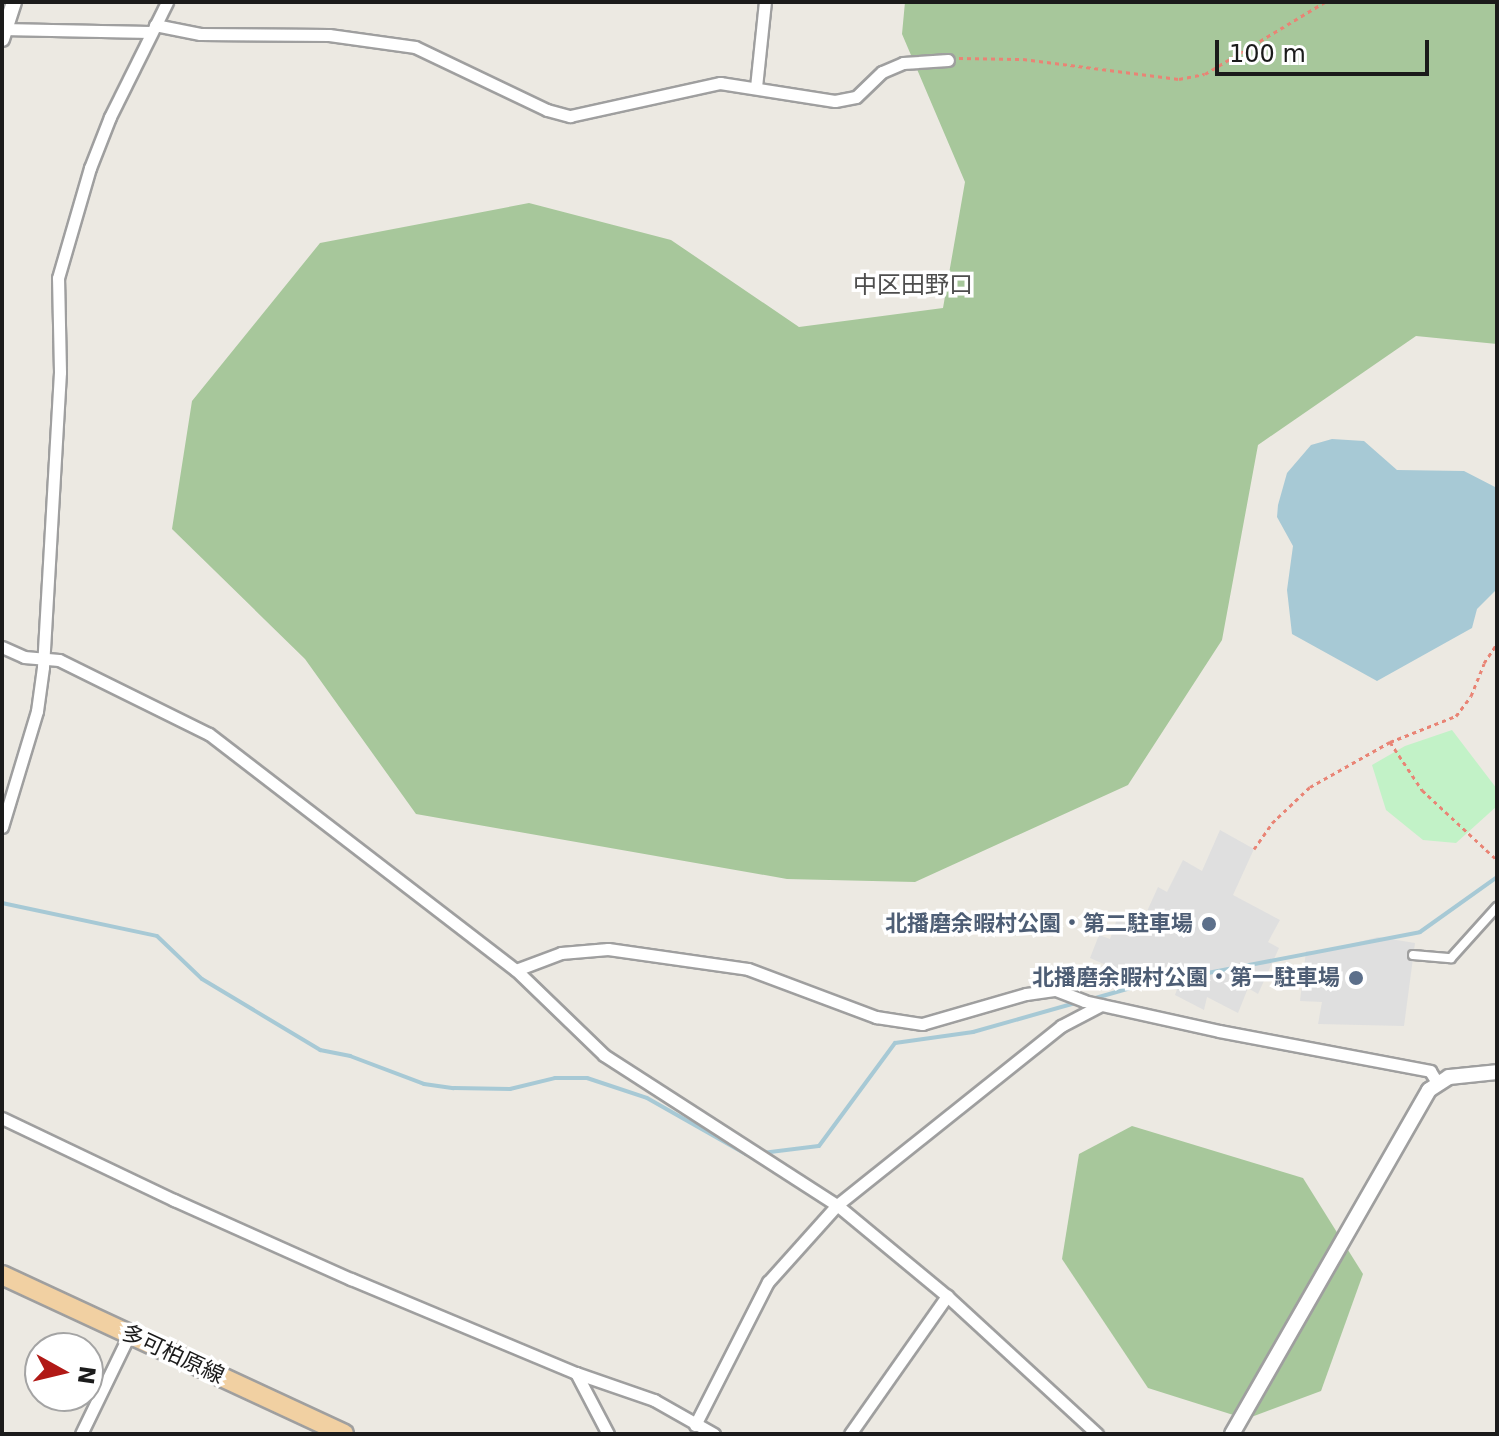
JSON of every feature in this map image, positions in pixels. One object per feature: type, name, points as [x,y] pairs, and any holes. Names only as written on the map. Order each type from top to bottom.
[{"type":"main road","name":"多可柏原線","points":[[2,1275],[344,1434]]},
{"type":"street","points":[[14,2],[3,33],[153,29],[200,34],[329,35],[415,47],[547,110],[570,116],[720,83],[835,101],[856,97],[882,72],[903,63],[948,60]]},
{"type":"street","points":[[2,827],[37,711],[43,659],[60,372],[58,278],[90,168],[167,2]]},
{"type":"street","points":[[756,87],[765,2]]},
{"type":"street","points":[[2,647],[24,657],[59,660],[209,734],[516,970],[604,1055],[837,1205],[947,1296],[1097,1434]]},
{"type":"street","points":[[1413,955],[1451,958],[1497,907]]},
{"type":"street","points":[[516,970],[561,953],[608,949],[748,969],[876,1017],[922,1024],[1026,994],[1056,990],[1101,1005],[1348,1058],[1430,1071],[1437,1082]]},
{"type":"street","points":[[695,1425],[768,1282],[837,1205],[1061,1026],[1101,1005]]},
{"type":"street","points":[[1232,1434],[1429,1090],[1437,1082],[1497,1072]]},
{"type":"street","points":[[2,1118],[187,1206],[576,1373],[654,1400],[714,1434]]},
{"type":"street","points":[[850,1434],[947,1296]]},
{"type":"street","points":[[81,1434],[130,1333]]},
{"type":"street","points":[[576,1373],[608,1434]]},
{"type":"path","points":[[948,60],[974,57],[1023,59],[1179,79],[1205,74],[1325,2]]},
{"type":"path","points":[[1254,849],[1272,823],[1310,787],[1390,742],[1456,716],[1471,696],[1484,663],[1497,644]]},
{"type":"path","points":[[1390,742],[1422,790],[1497,860]]},
{"type":"green space","points":[[905,2],[1497,2],[1497,344],[1416,336],[1258,445],[1222,640],[1128,785],[915,882],[787,879],[416,814],[305,659],[172,529],[192,401],[320,243],[529,203],[671,240],[799,327],[943,308],[965,182],[902,34]]},
{"type":"green space","points":[[1452,730],[1497,789],[1497,806],[1456,843],[1423,840],[1386,810],[1372,765],[1405,746]]},
{"type":"green space","points":[[1132,1126],[1303,1178],[1363,1274],[1321,1391],[1246,1419],[1148,1388],[1062,1259],[1079,1154]]},
{"type":"shaded area","name":"北播磨余暇村公園・第二駐車場","points":[[1220,830],[1254,849],[1233,895],[1280,920],[1268,942],[1279,948],[1258,994],[1248,988],[1238,1013],[1207,997],[1204,1010],[1175,995],[1180,981],[1155,969],[1149,984],[1090,958],[1099,935],[1110,939],[1117,919],[1139,929],[1158,887],[1167,892],[1183,860],[1202,871]]},
{"type":"shaded area","name":"北播磨余暇村公園・第一駐車場","points":[[1378,937],[1415,943],[1404,1026],[1318,1024],[1322,1002],[1300,1001],[1306,951],[1324,951]]},
{"type":"water","points":[[1332,439],[1364,441],[1397,470],[1464,471],[1497,488],[1497,589],[1477,609],[1472,628],[1377,681],[1292,634],[1287,590],[1293,546],[1277,517],[1278,505],[1287,473],[1311,445]]},
{"type":"waterway","points":[[1092,999],[1130,988],[1420,932],[1497,877]]},
{"type":"waterway","points":[[2,903],[157,936],[202,979],[320,1050],[350,1056],[424,1084],[454,1088],[510,1089],[555,1078],[587,1078],[647,1098],[746,1154],[753,1154]]},
{"type":"waterway","points":[[762,1153],[819,1146],[895,1043],[973,1032],[1079,1002]]},
{"type":"place","name":"北播磨余暇村公園・第二駐車場","points":[[1209,924]]},
{"type":"place","name":"北播磨余暇村公園・第一駐車場","points":[[1356,978]]},
{"type":"district","name":"中区田野口","points":[[913,286]]}]
